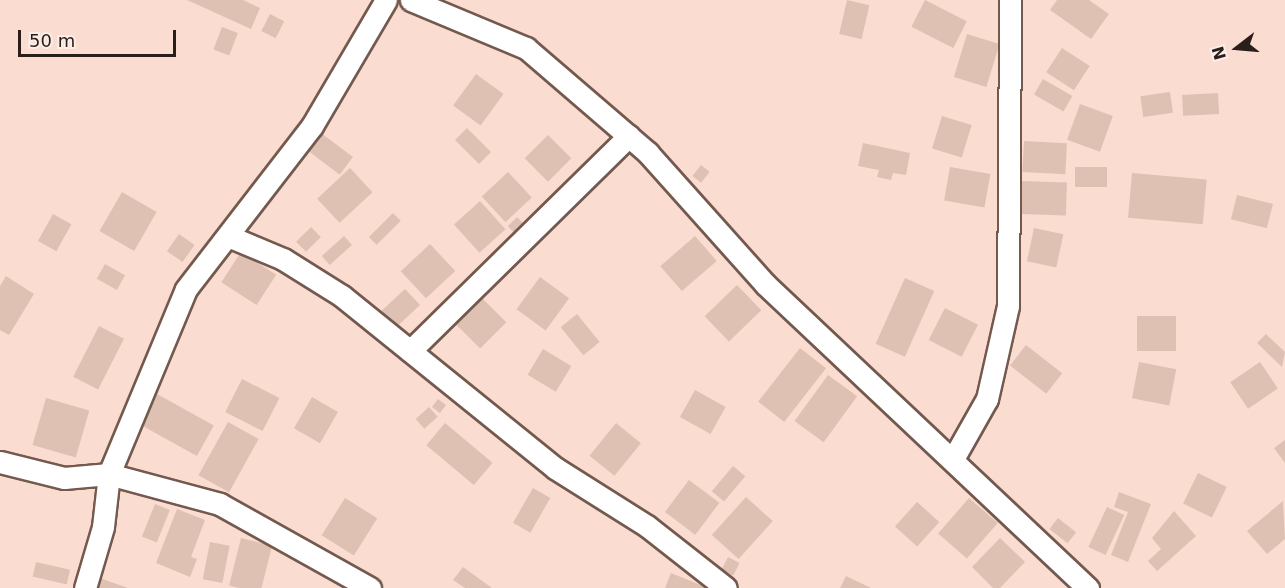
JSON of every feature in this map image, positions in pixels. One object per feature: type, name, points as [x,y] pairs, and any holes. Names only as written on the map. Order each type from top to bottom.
[{"type":"street","points":[[85,588],[103,527],[109,474],[186,289],[312,126],[386,0]]},
{"type":"street","points":[[411,0],[525,48],[629,136],[765,284],[1088,588]]},
{"type":"street","points":[[953,459],[987,399],[1008,306],[1014,102],[1010,0]]},
{"type":"street","points":[[410,351],[629,136]]},
{"type":"street","points":[[228,236],[283,259],[333,290],[555,468],[647,526],[726,588]]},
{"type":"street","points":[[0,462],[64,478],[109,474],[220,504],[370,588]]},
{"type":"building","points":[[187,0],[243,0],[260,8],[251,29]]},
{"type":"building","points":[[847,0],[869,5],[862,39],[839,34]]},
{"type":"building","points":[[925,0],[967,21],[953,48],[911,27]]},
{"type":"building","points":[[1057,0],[1089,0],[1109,14],[1091,39],[1050,10]]},
{"type":"building","points":[[270,14],[284,21],[276,38],[261,31]]},
{"type":"building","points":[[222,27],[238,33],[229,55],[213,49]]},
{"type":"building","points":[[967,34],[1000,44],[986,87],[954,77]]},
{"type":"building","points":[[1062,48],[1090,66],[1074,90],[1046,72]]},
{"type":"building","points":[[476,74],[504,94],[481,126],[453,106]]},
{"type":"building","points":[[1043,79],[1072,96],[1063,112],[1034,95]]},
{"type":"building","points":[[1170,92],[1173,113],[1143,117],[1140,96]]},
{"type":"building","points":[[1218,93],[1219,114],[1183,116],[1182,95]]},
{"type":"building","points":[[1080,104],[1113,116],[1100,152],[1067,140]]},
{"type":"building","points":[[942,116],[972,125],[962,158],[932,149]]},
{"type":"building","points":[[467,128],[491,152],[479,164],[455,140]]},
{"type":"building","points":[[321,133],[353,157],[340,175],[308,151]]},
{"type":"building","points":[[548,135],[571,158],[548,182],[525,158]]},
{"type":"building","points":[[1024,141],[1067,143],[1065,174],[1022,172]]},
{"type":"building","points":[[863,143],[910,153],[906,175],[893,173],[891,180],[877,177],[879,170],[858,166]]},
{"type":"building","points":[[701,165],[710,172],[701,183],[692,176]]},
{"type":"building","points":[[950,167],[990,174],[984,208],[944,200]]},
{"type":"building","points":[[1075,167],[1107,167],[1107,187],[1075,187]]},
{"type":"building","points":[[350,168],[373,192],[340,223],[317,199]]},
{"type":"building","points":[[508,172],[532,198],[506,222],[482,197]]},
{"type":"building","points":[[1132,173],[1207,180],[1203,224],[1128,218]]},
{"type":"building","points":[[1021,181],[1067,183],[1066,216],[1020,214]]},
{"type":"building","points":[[122,192],[157,212],[134,251],[100,231]]},
{"type":"building","points":[[1237,195],[1273,204],[1267,228],[1231,219]]},
{"type":"building","points":[[480,201],[505,229],[479,253],[454,224]]},
{"type":"building","points":[[393,213],[401,221],[377,245],[369,237]]},
{"type":"building","points":[[53,214],[71,224],[56,251],[38,241]]},
{"type":"building","points":[[517,217],[525,225],[516,234],[508,226]]},
{"type":"building","points":[[311,227],[321,237],[306,252],[296,242]]},
{"type":"building","points":[[1034,228],[1063,234],[1056,267],[1027,261]]},
{"type":"building","points":[[179,234],[195,245],[183,262],[167,251]]},
{"type":"building","points":[[344,236],[352,245],[330,265],[322,256]]},
{"type":"building","points":[[695,236],[717,261],[682,291],[660,266]]},
{"type":"building","points":[[430,244],[455,271],[426,298],[401,271]]},
{"type":"building","points":[[241,252],[276,275],[257,305],[221,282]]},
{"type":"building","points":[[105,264],[125,275],[117,290],[97,279]]},
{"type":"building","points":[[6,276],[34,294],[9,335],[0,330],[0,286]]},
{"type":"building","points":[[540,277],[569,298],[546,331],[516,309]]},
{"type":"building","points":[[905,278],[934,291],[905,357],[876,344]]},
{"type":"building","points":[[737,285],[761,310],[729,341],[705,316]]},
{"type":"building","points":[[405,289],[420,305],[394,329],[379,313]]},
{"type":"building","points":[[478,294],[506,322],[480,348],[452,320]]},
{"type":"building","points":[[945,308],[978,325],[962,357],[929,340]]},
{"type":"building","points":[[577,314],[600,342],[583,355],[561,327]]},
{"type":"building","points":[[1137,316],[1176,316],[1176,351],[1137,351]]},
{"type":"building","points":[[99,326],[124,339],[98,389],[73,377]]},
{"type":"building","points":[[1266,334],[1285,352],[1282,367],[1257,343]]},
{"type":"building","points":[[1026,345],[1062,373],[1046,394],[1010,365]]},
{"type":"building","points":[[800,348],[826,368],[784,422],[758,402]]},
{"type":"building","points":[[543,349],[571,366],[556,392],[528,375]]},
{"type":"building","points":[[1139,362],[1176,369],[1169,406],[1132,398]]},
{"type":"building","points":[[1260,362],[1278,389],[1248,409],[1230,382]]},
{"type":"building","points":[[828,375],[857,396],[824,442],[794,421]]},
{"type":"building","points":[[242,379],[279,398],[263,431],[225,412]]},
{"type":"building","points":[[695,390],[726,407],[711,434],[680,417]]},
{"type":"building","points":[[157,394],[214,426],[197,456],[140,425]]},
{"type":"building","points":[[312,397],[338,412],[320,443],[294,428]]},
{"type":"building","points":[[46,398],[89,410],[76,458],[32,445]]},
{"type":"building","points":[[438,399],[446,405],[440,413],[432,407]]},
{"type":"building","points":[[429,407],[438,417],[424,429],[416,419]]},
{"type":"building","points":[[228,422],[259,439],[229,492],[198,475]]},
{"type":"building","points":[[445,423],[492,463],[474,485],[426,445]]},
{"type":"building","points":[[616,423],[641,443],[614,476],[590,456]]},
{"type":"building","points":[[1285,440],[1285,463],[1274,448]]},
{"type":"building","points":[[733,466],[745,476],[724,502],[712,491]]},
{"type":"building","points":[[1198,473],[1227,487],[1212,518],[1183,504]]},
{"type":"building","points":[[689,480],[719,503],[695,535],[665,512]]},
{"type":"building","points":[[533,488],[550,498],[530,533],[513,523]]},
{"type":"building","points":[[1119,492],[1151,504],[1128,562],[1111,555],[1128,512],[1114,507]]},
{"type":"building","points":[[746,497],[773,521],[739,559],[712,535]]},
{"type":"building","points":[[345,498],[377,518],[354,555],[322,535]]},
{"type":"building","points":[[969,498],[998,523],[967,558],[938,533]]},
{"type":"building","points":[[1283,501],[1285,539],[1267,554],[1247,531]]},
{"type":"building","points":[[917,502],[939,522],[917,547],[895,527]]},
{"type":"building","points":[[155,504],[170,510],[157,542],[142,536]]},
{"type":"building","points":[[1107,507],[1124,515],[1106,555],[1088,547]]},
{"type":"building","points":[[177,509],[205,520],[191,557],[197,559],[190,577],[156,563]]},
{"type":"building","points":[[1174,511],[1196,536],[1157,571],[1148,561],[1161,549],[1152,538]]},
{"type":"building","points":[[1058,518],[1076,532],[1068,543],[1049,529]]},
{"type":"building","points":[[241,538],[272,546],[262,588],[229,586]]},
{"type":"building","points":[[1000,538],[1025,562],[1000,588],[993,588],[972,567]]},
{"type":"building","points":[[210,542],[230,546],[222,583],[203,579]]},
{"type":"building","points":[[728,557],[740,563],[733,575],[722,569]]},
{"type":"building","points":[[36,562],[70,570],[67,584],[33,577]]},
{"type":"building","points":[[463,567],[492,588],[465,588],[453,580]]},
{"type":"building","points":[[671,573],[708,588],[665,588]]},
{"type":"building","points":[[846,576],[871,588],[840,588]]},
{"type":"building","points":[[97,577],[128,588],[94,588]]}]
